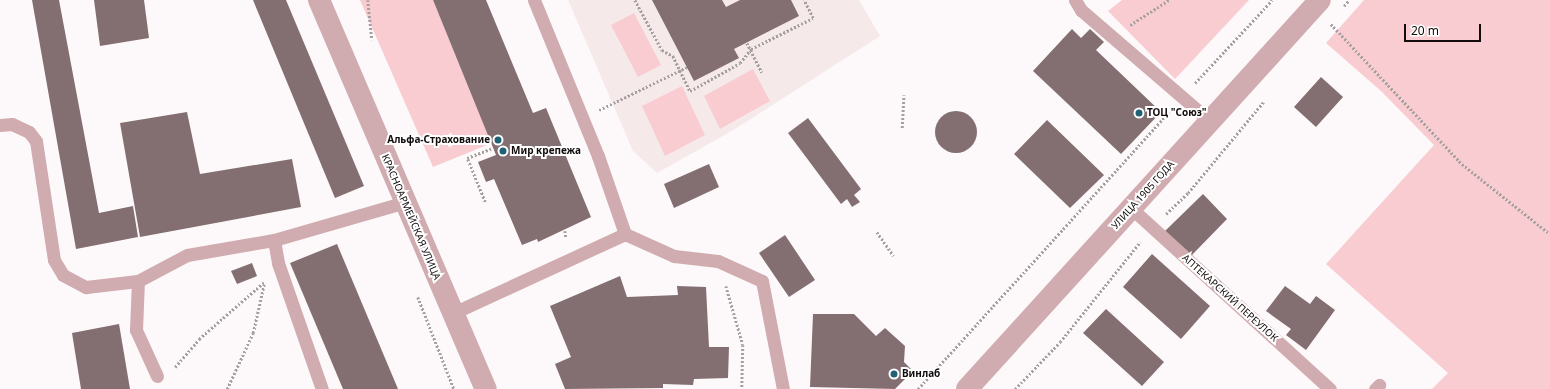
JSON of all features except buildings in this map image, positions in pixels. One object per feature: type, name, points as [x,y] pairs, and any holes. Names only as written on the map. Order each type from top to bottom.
[{"type":"street","name":"КРАСНОАРМЕЙСКАЯ УЛИЦА","points":[[319,0],[406,202],[451,314],[486,389]]},
{"type":"street","name":"УЛИЦА 1905 ГОДА","points":[[967,389],[1320,0]]},
{"type":"lane","points":[[534,0],[582,118],[625,234],[674,256],[718,261],[762,281],[783,389]]},
{"type":"lane","points":[[1074,0],[1112,37],[1181,99],[1210,121]]},
{"type":"lane","points":[[0,125],[12,124],[29,132],[36,141],[54,260],[63,276],[86,287],[138,282],[187,255],[274,240],[406,202]]},
{"type":"lane","name":"АПТЕКАРСКИЙ ПЕРЕУЛОК","points":[[1131,208],[1330,389]]},
{"type":"lane","points":[[451,314],[625,234]]},
{"type":"lane","points":[[274,240],[278,263],[322,389]]},
{"type":"lane","points":[[138,282],[136,330],[157,376]]},
{"type":"path","points":[[368,0],[372,40]]},
{"type":"path","points":[[635,0],[662,50],[673,56],[690,91],[740,63],[751,50],[813,18],[804,0]]},
{"type":"path","points":[[1112,37],[1169,0]]},
{"type":"path","points":[[918,389],[1272,0]]},
{"type":"path","points":[[1339,11],[1349,0]]},
{"type":"path","points":[[1324,28],[1334,16]]},
{"type":"path","points":[[1329,22],[1370,62],[1462,164],[1550,234]]},
{"type":"path","points":[[747,43],[762,72]]},
{"type":"path","points":[[582,118],[687,67]]},
{"type":"path","points":[[902,128],[904,95]]},
{"type":"path","points":[[1015,389],[1060,342],[1152,227],[1188,193],[1268,95]]},
{"type":"path","points":[[485,202],[467,158],[494,148]]},
{"type":"path","points":[[565,231],[567,237]]},
{"type":"path","points":[[877,232],[894,256]]},
{"type":"path","points":[[718,261],[743,345],[742,389]]},
{"type":"path","points":[[172,371],[199,339],[264,282],[278,263]]},
{"type":"path","points":[[227,389],[254,333],[264,282]]},
{"type":"shaded area","points":[[360,0],[433,0],[492,143],[433,167]]},
{"type":"shaded area","points":[[568,0],[859,0],[880,36],[735,129],[657,173],[633,151]]},
{"type":"shaded area","points":[[1122,0],[1249,0],[1175,79],[1108,11]]},
{"type":"shaded area","points":[[1364,0],[1550,0],[1550,389],[1432,389],[1448,373],[1326,264],[1434,145],[1381,91],[1326,43]]},
{"type":"shaded area","points":[[634,13],[661,65],[638,77],[611,25]]},
{"type":"shaded area","points":[[753,69],[770,101],[720,129],[704,96]]},
{"type":"shaded area","points":[[682,86],[705,135],[665,156],[642,106]]},
{"type":"place","name":"ТОЦ \"Союз\"","points":[[1139,113]]},
{"type":"place","name":"Альфа-Страхование","points":[[498,140]]},
{"type":"place","name":"Мир крепежа","points":[[503,151]]},
{"type":"place","name":"Винлаб","points":[[894,374]]}]
